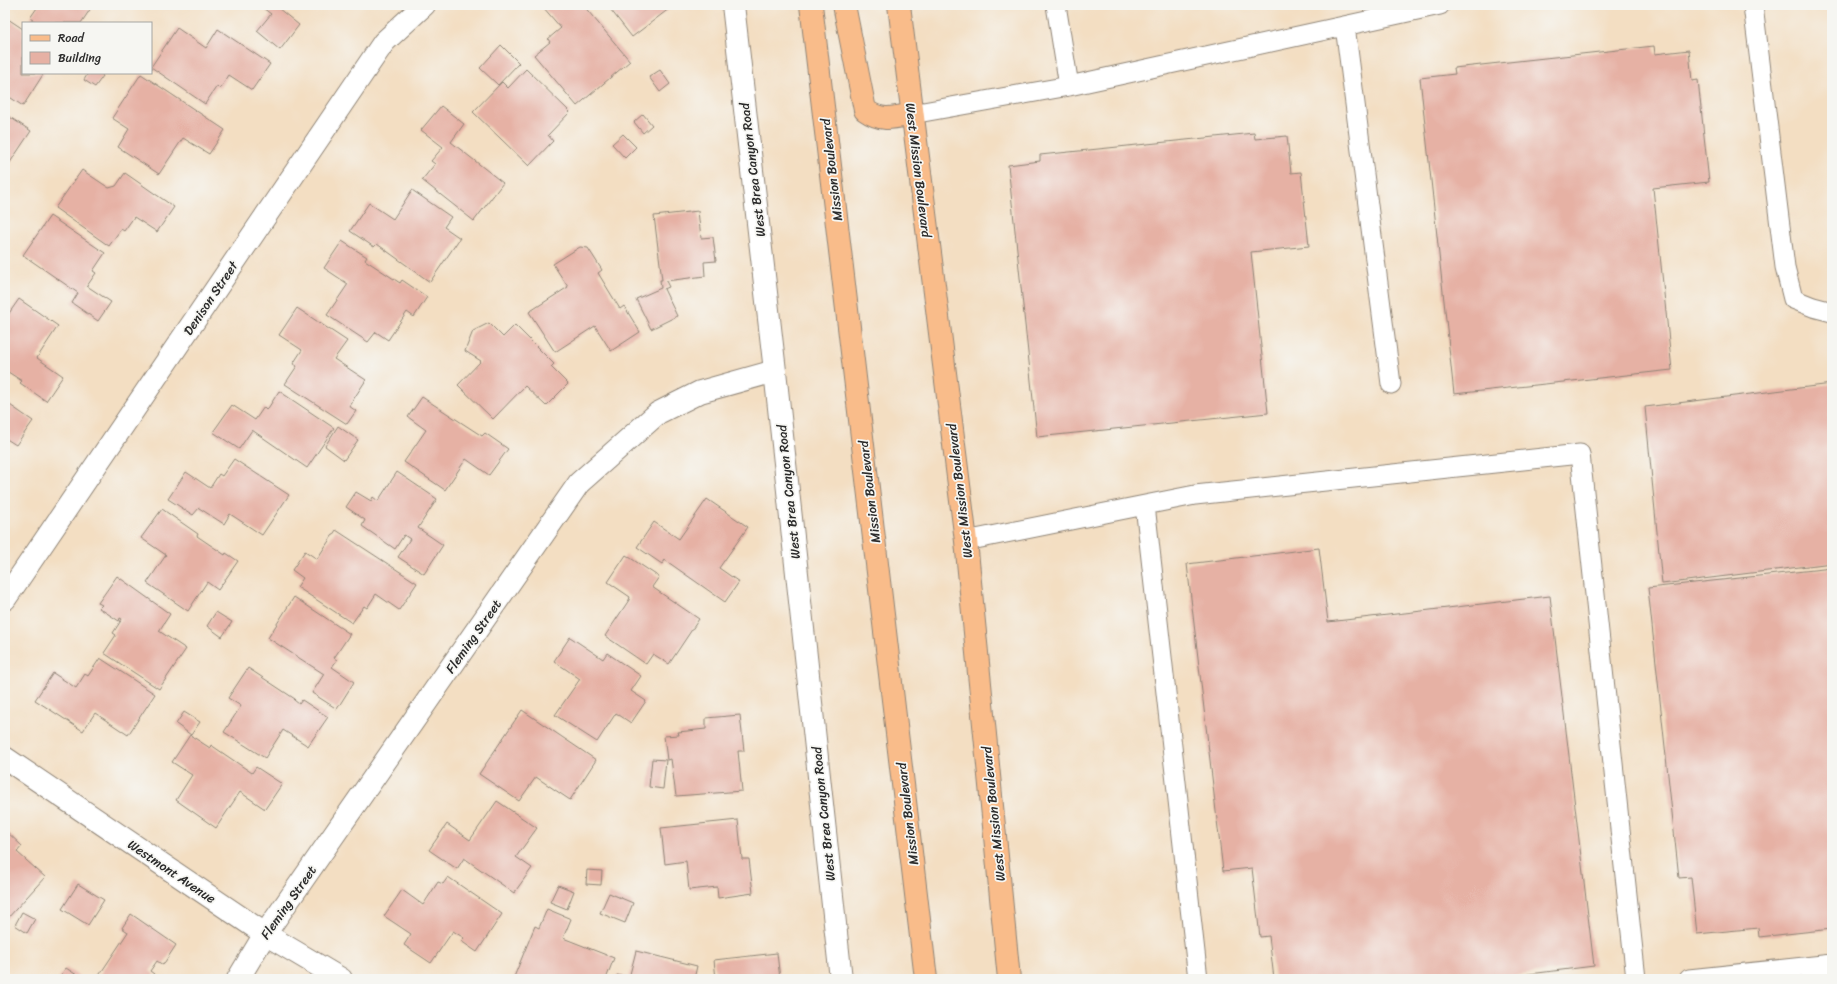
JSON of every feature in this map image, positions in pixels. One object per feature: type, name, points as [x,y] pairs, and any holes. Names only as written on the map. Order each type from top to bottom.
[{"type":"main road","name":"Mission Boulevard","points":[[811,5],[926,979]]},
{"type":"main road","points":[[844,5],[865,110],[875,117],[889,118],[912,114]]},
{"type":"main road","name":"West Mission Boulevard","points":[[900,5],[912,114],[966,541],[1010,979]]},
{"type":"street","name":"Denison Street","points":[[5,599],[384,42],[424,5]]},
{"type":"street","name":"West Brea Canyon Road","points":[[733,5],[775,371],[841,979]]},
{"type":"street","name":"Fleming Street","points":[[238,979],[265,934],[579,483],[658,413],[700,392],[775,371]]},
{"type":"street","name":"Westmont Avenue","points":[[5,758],[265,934],[341,979]]},
{"type":"lane","points":[[1056,5],[1069,86]]},
{"type":"lane","points":[[912,114],[1069,86],[1440,5]]},
{"type":"lane","points":[[1753,5],[1785,267],[1793,299],[1813,308],[1832,312]]},
{"type":"lane","points":[[1345,26],[1391,384]]},
{"type":"lane","points":[[966,541],[1194,495],[1580,454],[1636,979]]},
{"type":"lane","points":[[1145,505],[1198,979]]},
{"type":"lane","points":[[1689,979],[1736,977],[1832,964]]},
{"type":"building","points":[[39,5],[93,5],[82,22],[36,22],[30,18]]},
{"type":"building","points":[[259,5],[280,5],[278,8],[299,25],[280,50],[257,31],[271,14]]},
{"type":"building","points":[[545,5],[583,5],[630,61],[577,106],[534,55],[550,42],[548,39],[561,28],[543,7]]},
{"type":"building","points":[[607,5],[674,5],[632,37]]},
{"type":"building","points":[[5,17],[22,28],[22,74],[43,74],[23,106],[5,94]]},
{"type":"building","points":[[177,28],[206,48],[218,29],[270,64],[252,90],[229,75],[220,89],[217,86],[205,104],[152,68]]},
{"type":"building","points":[[501,45],[519,63],[498,85],[480,68]]},
{"type":"building","points":[[1654,46],[1655,54],[1689,50],[1692,81],[1698,80],[1709,182],[1653,188],[1672,370],[1454,394],[1420,78],[1455,74],[1454,68]]},
{"type":"building","points":[[526,69],[570,112],[548,135],[553,141],[529,166],[473,112],[502,82],[508,88]]},
{"type":"building","points":[[660,70],[670,84],[660,92],[649,77]]},
{"type":"building","points":[[87,74],[101,74],[103,76],[95,87],[84,80]]},
{"type":"building","points":[[141,74],[225,130],[209,154],[183,138],[159,174],[118,147],[129,129],[112,118]]},
{"type":"building","points":[[441,106],[464,124],[451,142],[503,183],[474,221],[422,180],[435,164],[431,161],[443,147],[421,130]]},
{"type":"building","points":[[5,114],[31,131],[5,170]]},
{"type":"building","points":[[643,114],[652,125],[643,133],[634,122]]},
{"type":"building","points":[[1254,133],[1255,139],[1287,136],[1291,173],[1301,172],[1309,246],[1251,252],[1268,413],[1037,437],[1008,165],[1040,161],[1040,155]]},
{"type":"building","points":[[623,134],[636,147],[625,158],[612,144]]},
{"type":"building","points":[[82,170],[109,188],[116,186],[125,173],[174,207],[157,232],[134,217],[124,231],[121,229],[109,246],[55,208]]},
{"type":"building","points":[[412,190],[451,217],[444,227],[460,238],[430,282],[377,244],[374,247],[350,231],[369,203],[393,219]]},
{"type":"building","points":[[698,211],[701,238],[713,237],[716,261],[704,262],[705,276],[666,281],[669,287],[664,289],[677,316],[651,329],[636,299],[661,288],[660,280],[662,280],[654,216]]},
{"type":"building","points":[[50,216],[105,253],[93,271],[96,273],[87,286],[111,302],[98,321],[72,303],[78,293],[23,255]]},
{"type":"building","points":[[342,241],[367,257],[365,260],[400,283],[402,280],[427,297],[414,317],[407,312],[388,340],[376,332],[368,342],[327,315],[348,284],[324,268]]},
{"type":"building","points":[[580,247],[588,248],[602,270],[598,273],[620,309],[624,306],[640,332],[611,351],[595,326],[555,352],[529,312],[568,287],[553,264]]},
{"type":"building","points":[[19,299],[58,326],[37,358],[63,376],[46,401],[20,383],[22,381],[5,370],[5,319]]},
{"type":"building","points":[[297,308],[347,341],[334,359],[366,380],[349,406],[356,411],[347,424],[285,384],[297,366],[293,364],[302,350],[279,335]]},
{"type":"building","points":[[489,323],[503,337],[515,325],[554,364],[551,367],[568,384],[546,406],[525,386],[493,419],[458,385],[481,361],[465,351],[473,331]]},
{"type":"building","points":[[1832,384],[1832,563],[1662,584],[1645,407]]},
{"type":"building","points":[[279,391],[334,428],[307,468],[252,430],[239,449],[213,432],[232,405],[255,420],[264,407],[267,410]]},
{"type":"building","points":[[422,397],[482,436],[485,433],[508,449],[489,475],[466,459],[445,490],[404,462],[426,430],[408,417]]},
{"type":"building","points":[[7,403],[33,421],[16,445],[5,438],[5,405]]},
{"type":"building","points":[[338,426],[358,440],[344,460],[325,446]]},
{"type":"building","points":[[234,459],[289,495],[262,535],[230,514],[224,524],[199,508],[193,515],[168,499],[186,472],[210,488],[219,474],[222,476]]},
{"type":"building","points":[[397,472],[437,499],[418,528],[443,545],[424,574],[398,557],[410,539],[404,535],[395,549],[362,526],[365,520],[346,507],[356,492],[371,501],[373,497],[378,501]]},
{"type":"building","points":[[707,499],[748,527],[719,568],[739,582],[725,602],[665,560],[662,564],[637,547],[654,522],[679,539]]},
{"type":"building","points":[[162,509],[198,534],[197,536],[225,555],[226,553],[238,561],[218,590],[207,582],[188,611],[147,583],[166,555],[141,538]]},
{"type":"building","points":[[336,530],[417,583],[399,610],[376,594],[367,608],[364,606],[352,623],[297,587],[303,578],[292,570],[305,551],[317,559]]},
{"type":"building","points":[[1319,548],[1328,622],[1550,596],[1594,966],[1489,979],[1274,979],[1269,936],[1260,937],[1252,868],[1223,871],[1187,564]]},
{"type":"building","points":[[626,555],[659,577],[652,587],[699,619],[669,664],[653,654],[646,664],[605,636],[630,597],[608,582]]},
{"type":"building","points":[[1832,568],[1832,929],[1759,937],[1758,928],[1697,934],[1691,877],[1679,878],[1648,588]]},
{"type":"building","points":[[117,576],[170,614],[159,631],[186,649],[159,689],[104,653],[116,635],[113,633],[122,619],[120,618],[119,621],[99,608],[102,605],[98,603]]},
{"type":"building","points":[[294,597],[350,634],[334,658],[337,660],[332,667],[354,682],[337,709],[312,693],[324,674],[268,638]]},
{"type":"building","points":[[216,612],[232,622],[222,637],[207,626]]},
{"type":"building","points":[[570,637],[603,659],[607,653],[641,676],[631,691],[646,701],[631,723],[616,713],[597,742],[555,715],[580,679],[554,661]]},
{"type":"building","points":[[100,658],[155,694],[128,735],[95,713],[83,731],[35,700],[53,673],[76,688],[85,674],[88,676]]},
{"type":"building","points":[[248,668],[295,699],[294,700],[299,704],[302,700],[328,717],[308,746],[283,730],[265,758],[224,732],[241,706],[228,698]]},
{"type":"building","points":[[522,710],[596,760],[570,800],[536,777],[519,801],[479,774]]},
{"type":"building","points":[[184,712],[200,722],[191,735],[176,724]]},
{"type":"building","points":[[740,715],[744,751],[738,751],[742,791],[676,796],[671,759],[667,760],[664,736],[679,735],[678,732],[706,729],[706,718]]},
{"type":"building","points":[[190,735],[210,748],[211,745],[252,773],[256,767],[282,784],[265,809],[240,792],[216,828],[176,800],[192,775],[172,762]]},
{"type":"building","points":[[652,759],[666,760],[663,789],[649,787]]},
{"type":"building","points":[[497,801],[537,828],[516,857],[532,868],[514,893],[464,858],[457,869],[429,850],[447,824],[470,840]]},
{"type":"building","points":[[738,820],[742,859],[749,859],[753,893],[718,898],[717,887],[689,890],[686,861],[665,864],[661,828]]},
{"type":"building","points":[[5,830],[22,846],[17,852],[45,877],[7,919],[5,918]]},
{"type":"building","points":[[587,870],[602,871],[601,885],[586,884]]},
{"type":"building","points":[[448,877],[502,914],[477,952],[461,941],[464,938],[453,931],[431,963],[404,945],[411,934],[384,916],[402,890],[423,905],[438,882],[443,884]]},
{"type":"building","points":[[78,884],[104,900],[88,925],[62,909]]},
{"type":"building","points":[[558,885],[574,891],[567,909],[550,902]]},
{"type":"building","points":[[609,893],[633,903],[625,923],[600,913]]},
{"type":"building","points":[[547,909],[571,919],[563,938],[614,958],[606,979],[520,979],[514,977],[535,926],[539,928]]},
{"type":"building","points":[[22,912],[35,919],[27,933],[15,925]]},
{"type":"building","points":[[131,914],[176,945],[163,965],[157,961],[150,971],[154,974],[151,979],[101,979],[98,977],[128,932],[122,928]]},
{"type":"building","points":[[636,951],[697,966],[694,979],[616,979],[617,975],[629,978]]},
{"type":"building","points":[[777,953],[780,979],[716,979],[714,960]]},
{"type":"building","points":[[66,968],[83,979],[58,979]]}]
